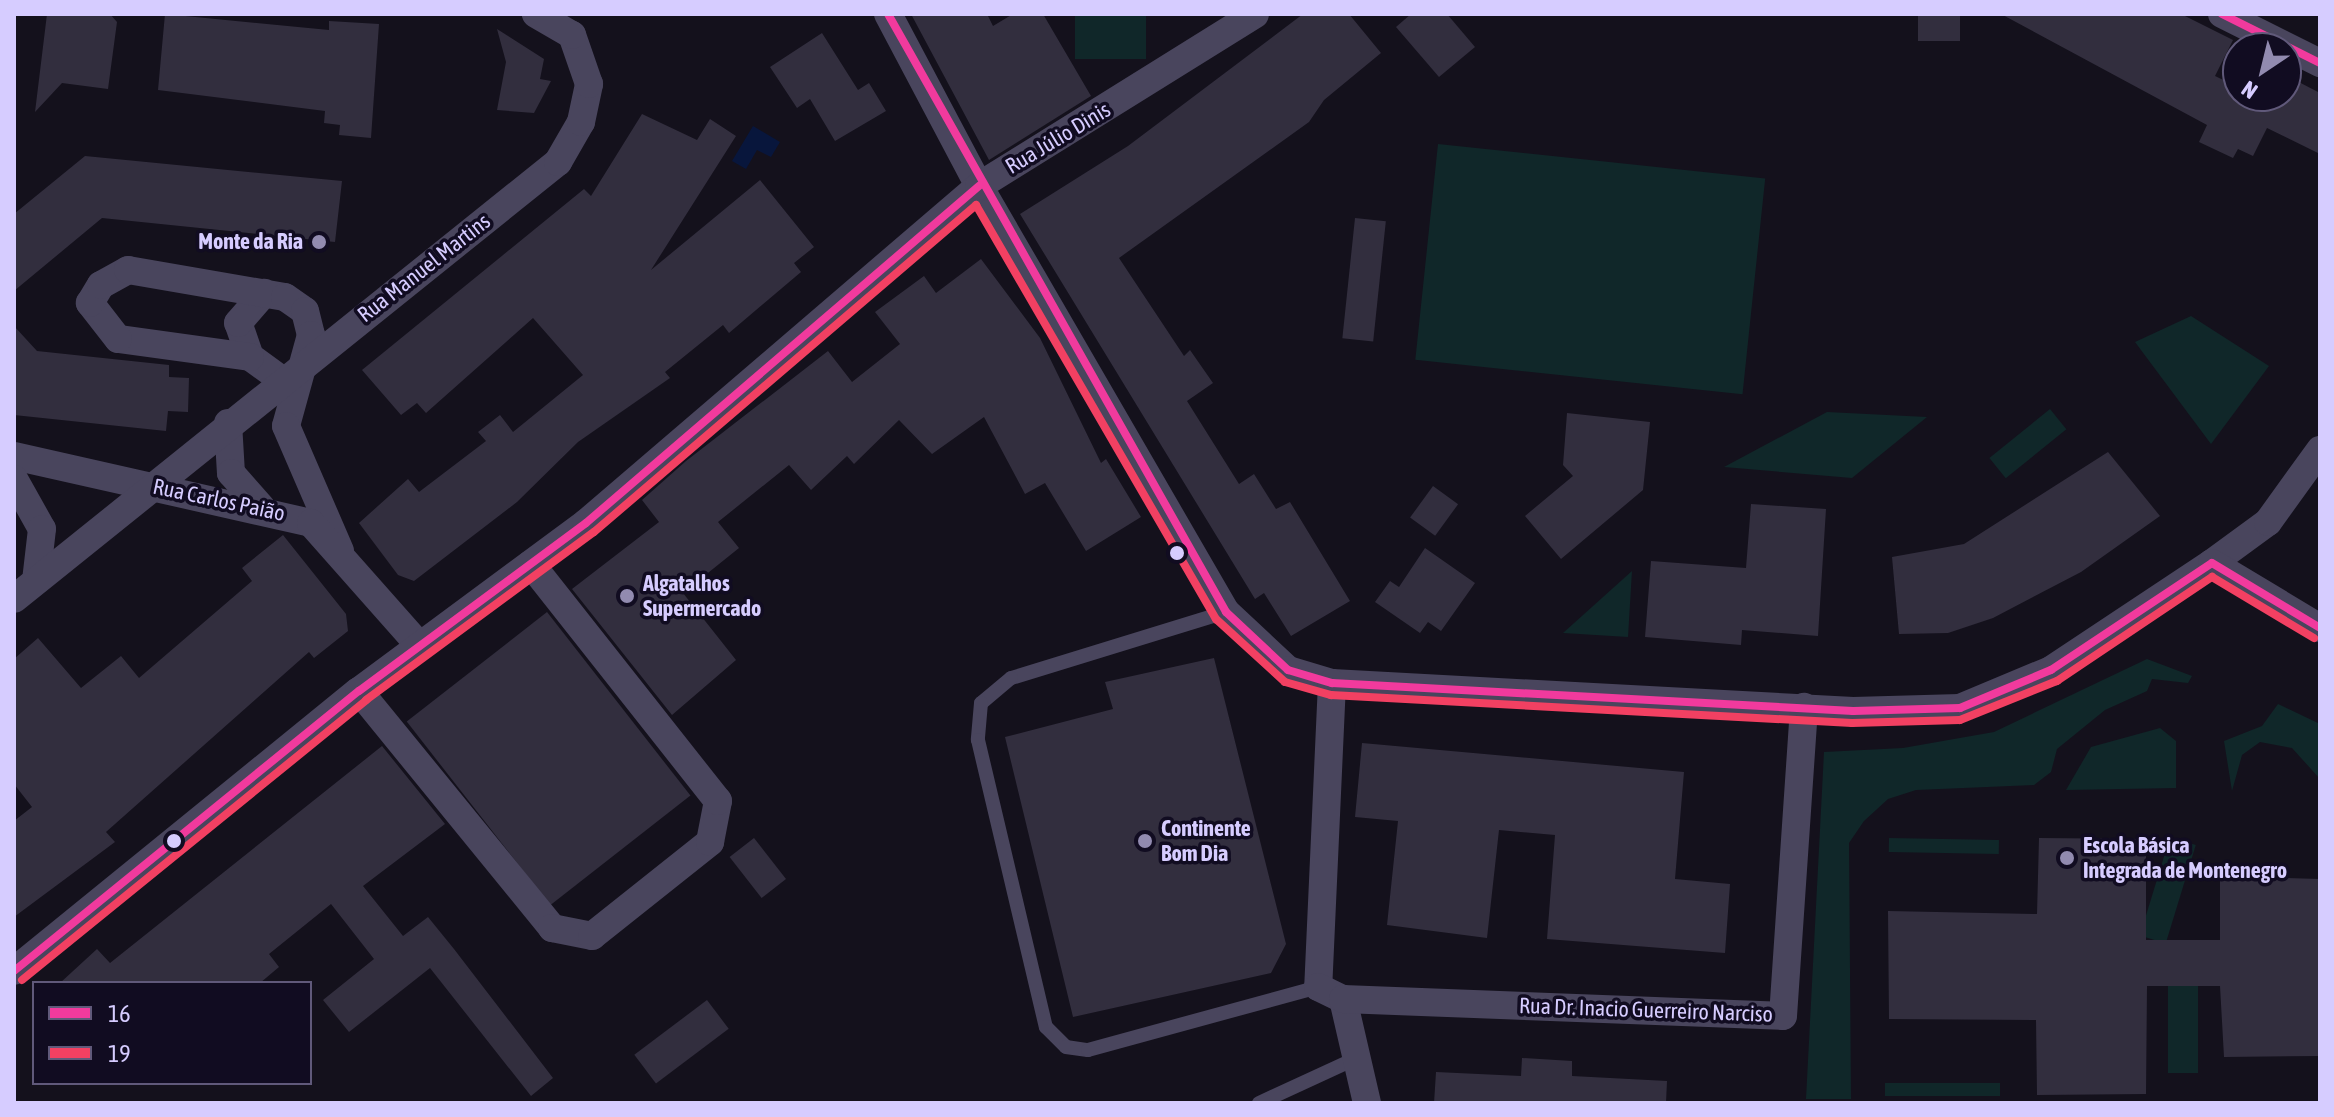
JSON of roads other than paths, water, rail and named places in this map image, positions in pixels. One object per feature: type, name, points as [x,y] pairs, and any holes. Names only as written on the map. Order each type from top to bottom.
[{"type":"street","name":"Rua Manuel Martins","points":[[14,599],[150,485],[558,162],[581,122],[589,84],[572,35],[536,14]]},
{"type":"street","points":[[888,14],[979,186],[1226,612],[1288,670],[1332,683],[1804,707],[1960,708],[2012,690],[2212,563],[2268,522],[2320,450]]},
{"type":"street","name":"Rua Júlio Dinis","points":[[14,971],[359,691],[531,564],[979,186],[1255,14]]},
{"type":"street","points":[[2222,14],[2320,63]]},
{"type":"street","points":[[282,380],[250,357],[118,339],[90,303],[101,285],[128,270],[264,293],[305,311],[311,335],[286,426],[340,551]]},
{"type":"street","points":[[250,357],[238,323],[264,293]]},
{"type":"street","points":[[228,423],[231,473],[261,507]]},
{"type":"street","name":"Rua Carlos Paião","points":[[14,456],[261,507],[311,523],[340,551],[419,645]]},
{"type":"street","points":[[14,479],[42,529],[36,581]]},
{"type":"street","points":[[2212,563],[2320,628]]},
{"type":"street","points":[[359,691],[552,928],[592,936],[710,842],[718,801],[531,564]]},
{"type":"street","points":[[1332,683],[1331,993],[1357,1058],[1367,1103]]},
{"type":"street","name":"Rua Dr. Inacio Guerreiro Narciso","points":[[1331,993],[1783,1016],[1804,707]]},
{"type":"lane","points":[[1226,612],[1011,678],[981,703],[978,740],[1046,1027],[1066,1047],[1088,1050],[1331,993]]},
{"type":"lane","points":[[1263,1102],[1357,1058]]},
{"type":"water","points":[[753,126],[780,142],[771,157],[757,150],[746,169],[732,161]]},
{"type":"place","name":"Monte da Ria","points":[[319,242]]},
{"type":"place","name":"Algatalhos Supermercado","points":[[627,596]]},
{"type":"place","name":"Continente Bom Dia","points":[[1145,841]]},
{"type":"place","name":"Escola Básica Integrada de Montenegro","points":[[2067,858]]}]
